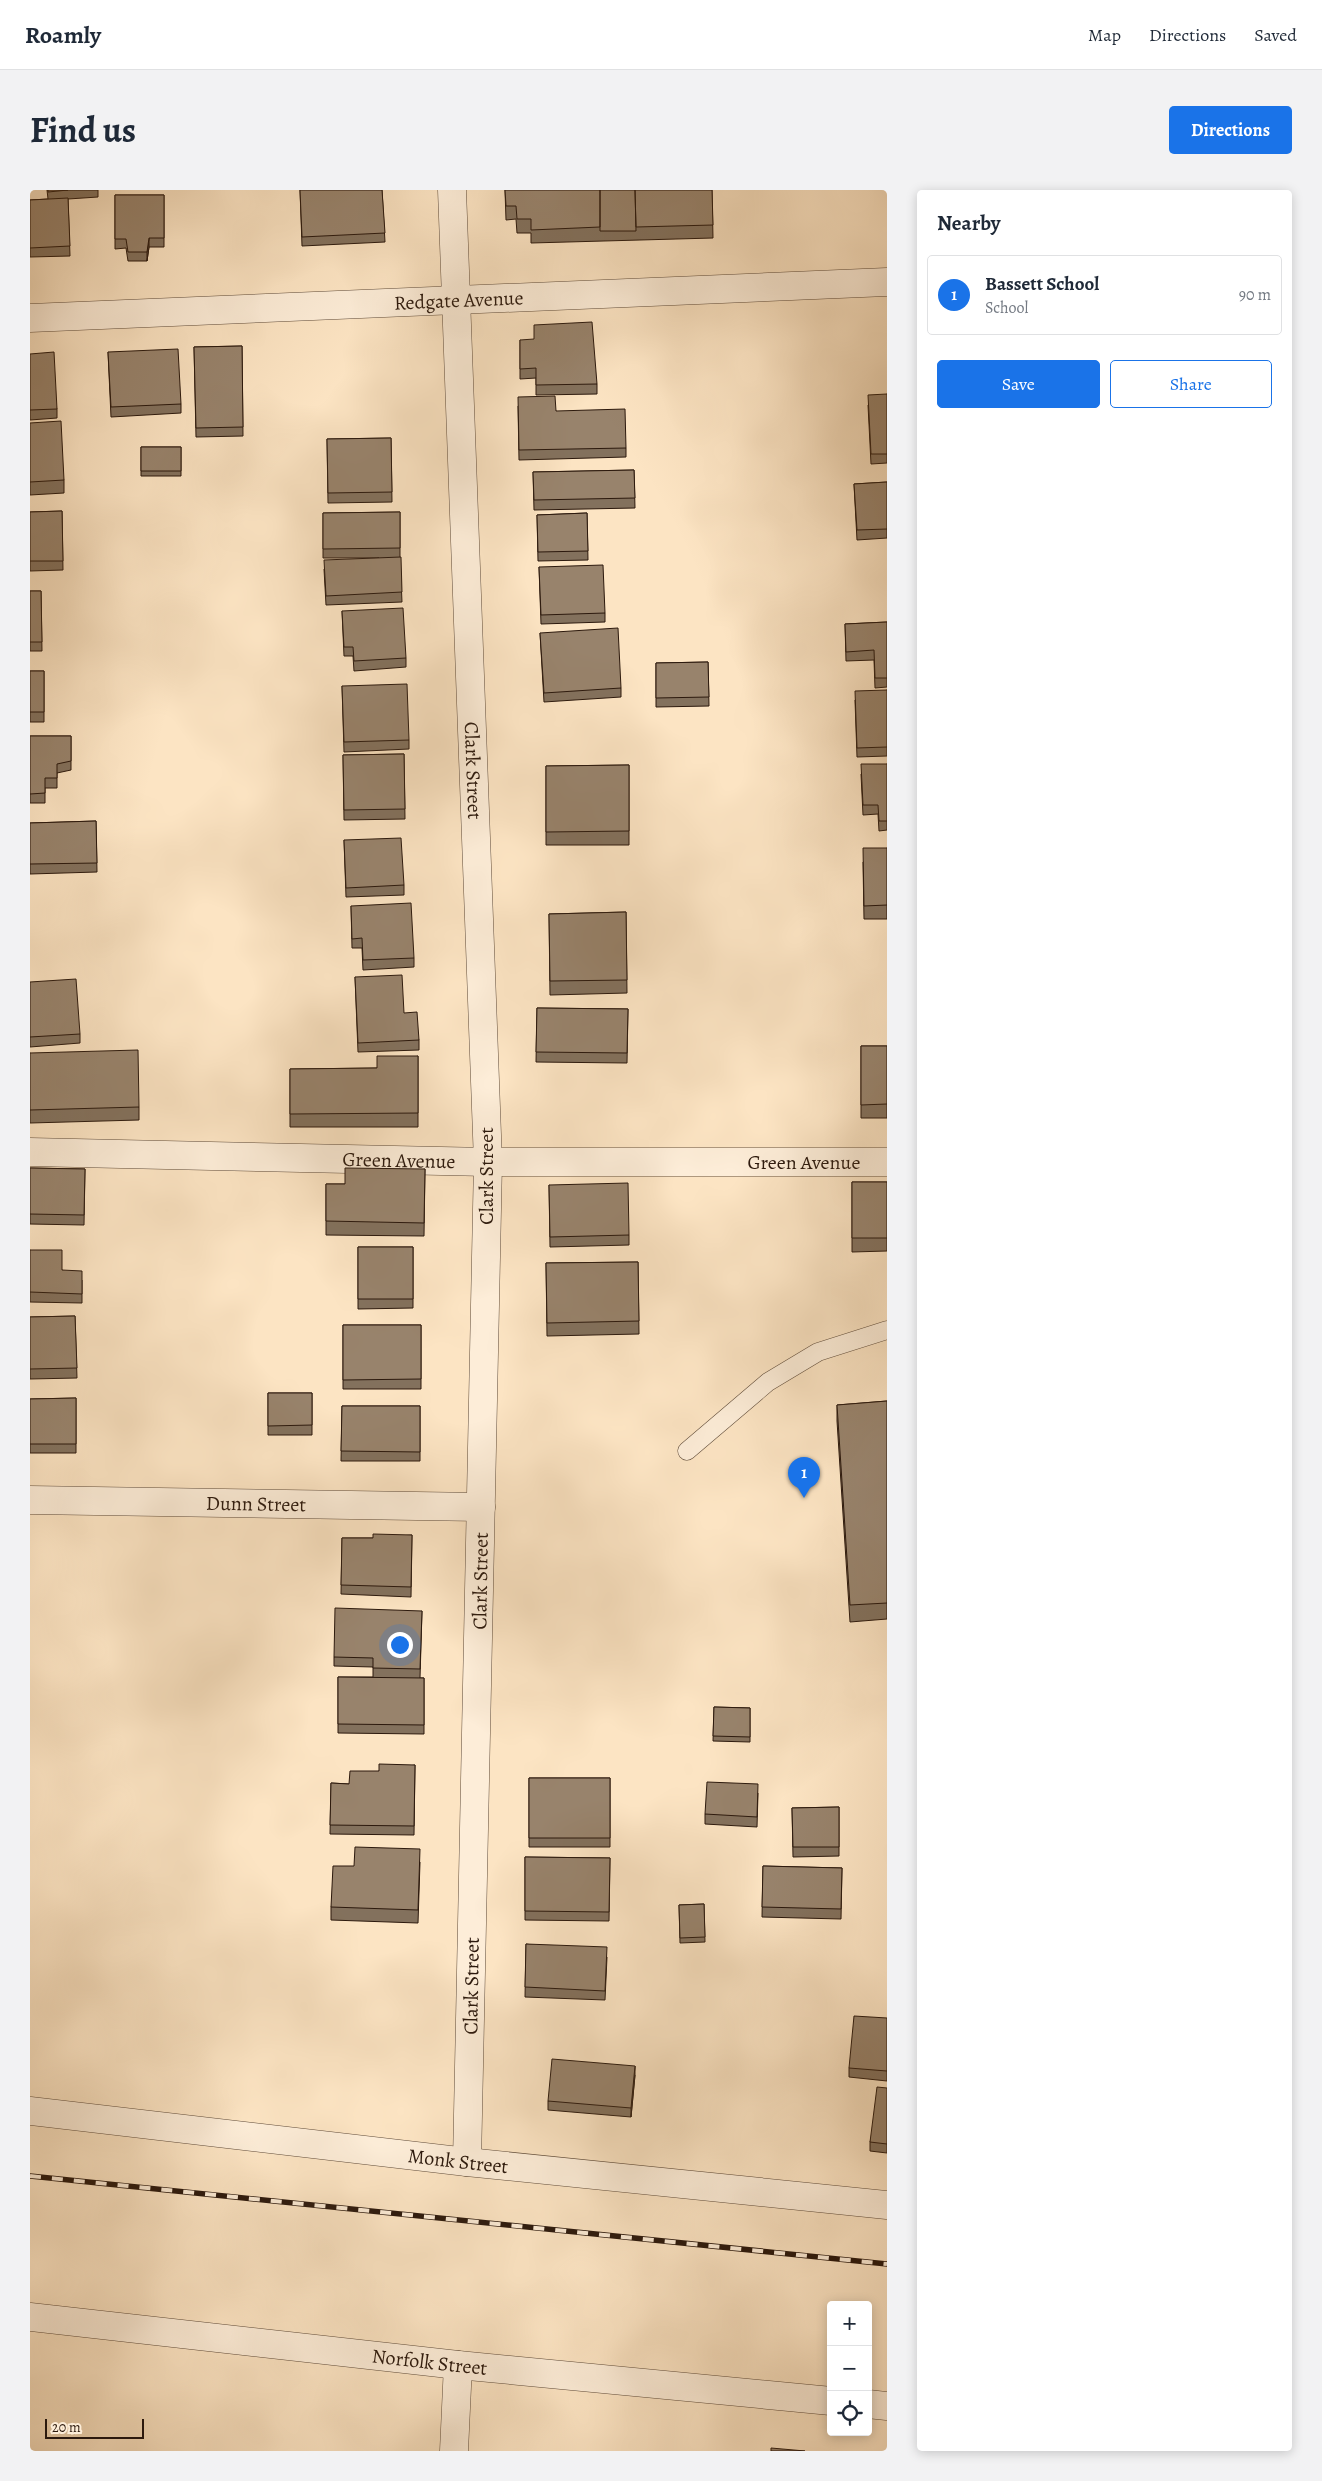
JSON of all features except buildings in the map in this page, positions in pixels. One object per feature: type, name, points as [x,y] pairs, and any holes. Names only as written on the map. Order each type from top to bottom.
[{"type":"street","name":"Clark Street","points":[[452,190],[488,1162],[467,2162]]},
{"type":"street","name":"Redgate Avenue","points":[[30,318],[887,282]]},
{"type":"street","name":"Green Avenue","points":[[30,1152],[488,1162],[887,1162]]},
{"type":"street","name":"Dunn Street","points":[[30,1500],[482,1507]]},
{"type":"street","name":"Monk Street","points":[[30,2111],[467,2162],[887,2205]]},
{"type":"street","name":"Norfolk Street","points":[[30,2317],[458,2365],[827,2401]]},
{"type":"street","points":[[454,2451],[458,2365]]},
{"type":"street","points":[[872,2404],[887,2406]]},
{"type":"lane","points":[[687,1452],[768,1382],[818,1352],[887,1330]]},
{"type":"railway","points":[[30,2176],[887,2264]]},
{"type":"place","name":"Bassett School","points":[[804,1498]]}]
